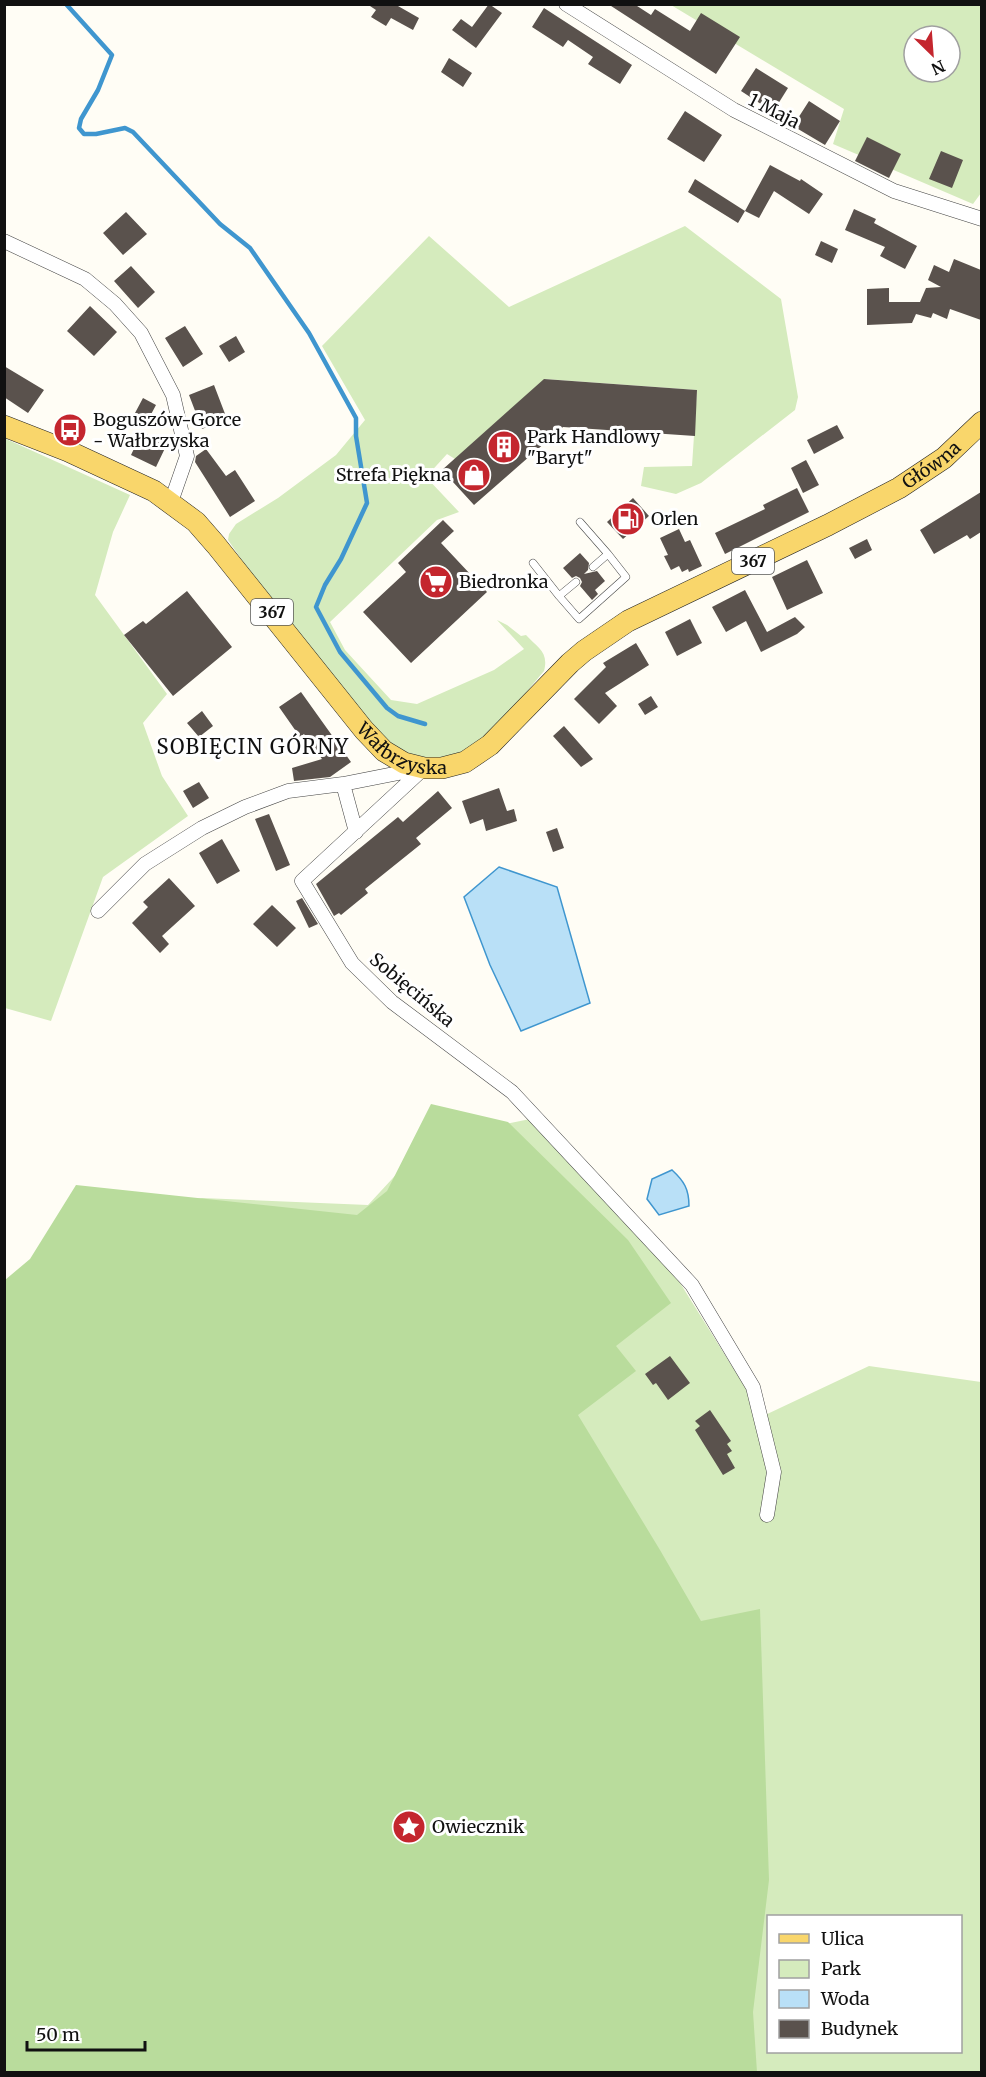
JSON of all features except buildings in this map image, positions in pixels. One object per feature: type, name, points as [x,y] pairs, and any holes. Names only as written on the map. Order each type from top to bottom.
[{"type":"main road","name":"Główna","points":[[877,500],[944,458],[981,422]]},
{"type":"main road","name":"Wałbrzyska","points":[[4,426],[119,474],[171,502],[196,522],[364,730],[384,751],[404,763],[424,768],[442,768],[465,762],[490,745],[570,663],[628,621],[877,500]]},
{"type":"street","name":"1 Maja","points":[[566,4],[734,110],[894,191],[981,219]]},
{"type":"street","points":[[4,241],[85,279],[115,304],[141,333],[173,395],[187,456],[171,502]]},
{"type":"street","points":[[98,911],[145,864],[202,828],[245,807],[288,790],[343,784],[424,768]]},
{"type":"street","name":"Sobięcińska","points":[[424,768],[302,881],[351,963],[392,1002],[512,1092],[692,1285],[753,1387],[774,1472],[767,1515]]},
{"type":"street","points":[[343,784],[356,832]]},
{"type":"lane","points":[[533,563],[579,619],[626,577],[580,522]]},
{"type":"lane","points":[[593,567],[608,554]]},
{"type":"lane","points":[[559,596],[576,582]]},
{"type":"green space","points":[[671,5],[981,5],[981,193],[973,204],[833,144],[844,109]]},
{"type":"green space","points":[[685,226],[781,299],[798,397],[795,410],[701,483],[676,494],[641,486],[644,467],[692,466],[697,390],[545,379],[455,459],[447,454],[426,477],[459,512],[437,520],[330,622],[345,650],[391,700],[417,704],[494,670],[524,649],[497,620],[521,636],[526,635],[544,655],[545,665],[544,671],[506,716],[484,739],[464,754],[454,758],[432,759],[400,749],[383,737],[251,573],[228,540],[236,524],[278,498],[336,455],[365,420],[322,346],[429,236],[509,307]]},
{"type":"green space","points":[[4,438],[130,495],[113,532],[95,595],[167,694],[143,723],[162,776],[188,816],[103,877],[51,1021],[5,1008]]},
{"type":"green space","points":[[431,1104],[508,1122],[628,1240],[671,1303],[616,1346],[636,1371],[578,1415],[701,1621],[760,1609],[769,1880],[753,2012],[757,2072],[5,2072],[5,1280],[30,1259],[76,1185],[357,1215],[387,1191]]},
{"type":"green space","points":[[540,1117],[672,1270],[763,1416],[869,1366],[981,1382],[981,2072],[5,2072],[4,1493],[68,1216],[202,1198],[368,1205],[428,1140]]},
{"type":"water","points":[[499,867],[557,887],[590,1003],[521,1031],[490,965],[464,897]]},
{"type":"water","points":[[672,1170],[685,1186],[689,1206],[659,1215],[647,1199],[652,1179]]},
{"type":"waterway","points":[[66,4],[112,55],[98,90],[81,119],[79,128],[84,134],[125,128],[133,132],[220,224],[250,248],[309,333],[356,418],[356,436],[367,503],[316,607],[340,652],[387,708],[398,716],[425,724]]},
{"type":"place","name":"Boguszów-Gorce - Wałbrzyska","points":[[70,430]]},
{"type":"place","name":"Park Handlowy \"Baryt\"","points":[[504,447]]},
{"type":"place","name":"Strefa Piękna","points":[[474,475]]},
{"type":"place","name":"Orlen","points":[[628,519]]},
{"type":"place","name":"Biedronka","points":[[436,582]]},
{"type":"place","name":"Owiecznik","points":[[409,1827]]},
{"type":"district","name":"SOBIĘCIN GÓRNY","points":[[253,747]]}]
